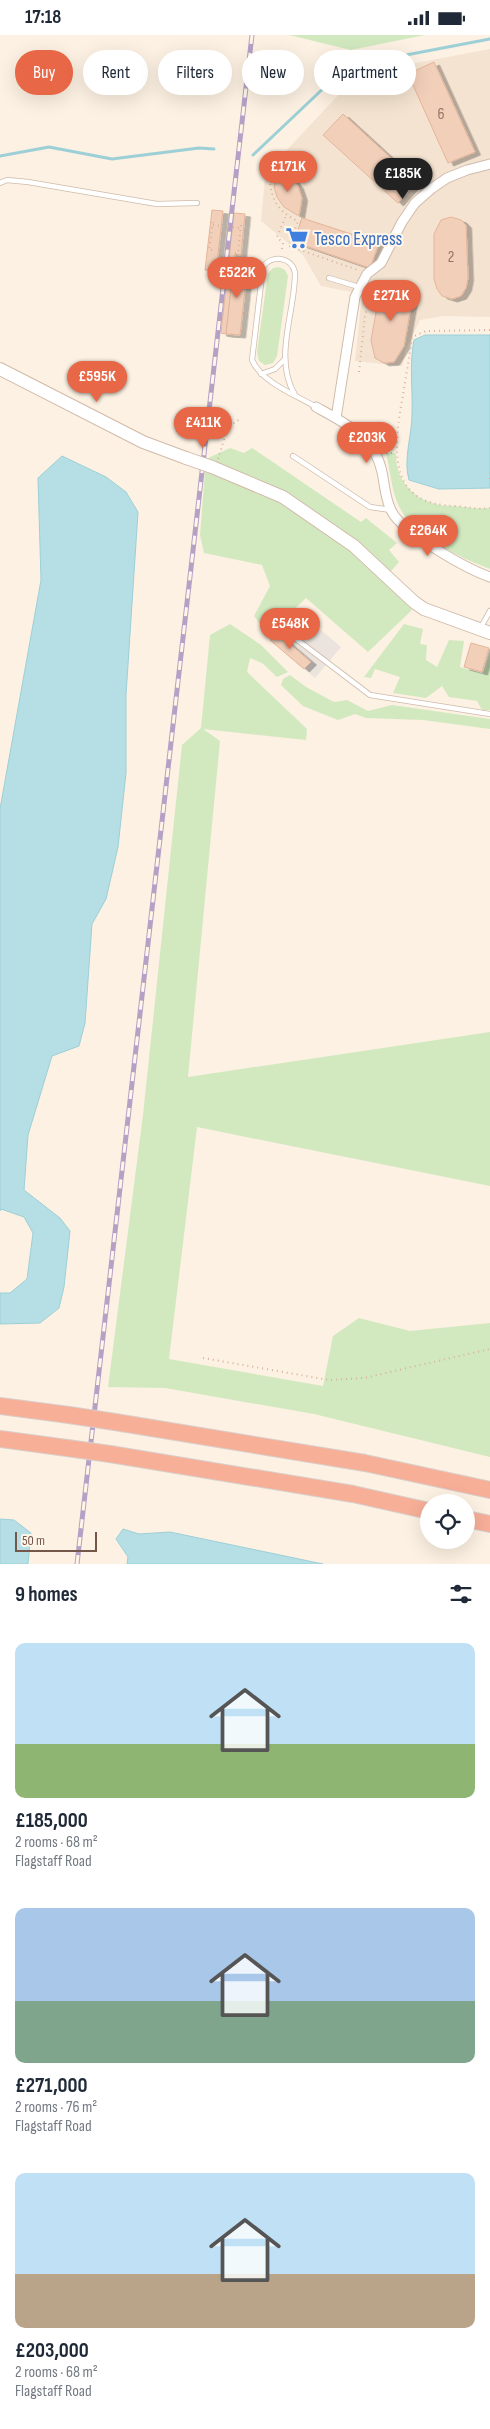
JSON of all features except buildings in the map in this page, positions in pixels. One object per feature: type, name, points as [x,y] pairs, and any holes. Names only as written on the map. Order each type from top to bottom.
[{"type":"highway","points":[[0,1406],[114,1422],[365,1463],[490,1490]]},
{"type":"highway","points":[[0,1439],[67,1447],[353,1494],[420,1509]]},
{"type":"highway","points":[[475,1521],[490,1525]]},
{"type":"street","points":[[336,418],[348,332],[359,287],[367,274],[381,263],[402,222],[416,203],[447,178],[466,170],[490,164]]},
{"type":"street","points":[[0,369],[144,442],[212,467],[283,497],[354,546],[424,609],[485,631]]},
{"type":"street","points":[[316,407],[364,437],[375,453],[390,510],[408,531],[490,577]]},
{"type":"lane","points":[[0,183],[7,180],[28,182],[157,204],[197,203]]},
{"type":"lane","points":[[295,395],[287,379],[284,360],[295,273],[291,263],[279,259],[268,261],[263,267],[252,355],[255,365],[261,373],[295,395],[316,407]]},
{"type":"lane","points":[[329,278],[359,287]]},
{"type":"lane","points":[[261,373],[275,369],[284,360]]},
{"type":"lane","points":[[293,457],[370,507],[390,510]]},
{"type":"lane","points":[[485,631],[490,611]]},
{"type":"lane","points":[[283,629],[370,695],[490,714]]},
{"type":"path","points":[[270,179],[270,189],[280,209],[299,221],[289,246],[367,274]]},
{"type":"path","points":[[283,243],[277,237],[287,215]]},
{"type":"path","points":[[212,250],[209,250],[213,221]]},
{"type":"path","points":[[235,253],[238,253],[241,224]]},
{"type":"path","points":[[212,225],[240,228]]},
{"type":"path","points":[[283,243],[291,241]]},
{"type":"path","points":[[282,249],[283,243]]},
{"type":"path","points":[[247,268],[257,269]]},
{"type":"path","points":[[359,372],[369,296],[372,287],[380,278]]},
{"type":"path","points":[[490,330],[426,331],[412,337],[398,426],[396,453],[402,481],[411,493],[436,504],[479,510],[490,508]]},
{"type":"path","points":[[222,446],[228,427],[240,419]]},
{"type":"path","points":[[386,453],[396,453]]},
{"type":"path","points":[[203,1358],[329,1380],[364,1377],[490,1349]]},
{"type":"shaded area","points":[[490,49],[490,317],[443,316],[420,320],[406,349],[402,366],[355,361],[362,294],[321,286],[303,255],[261,221],[265,178],[272,166],[338,95],[416,95],[416,63]]},
{"type":"shaded area","points":[[296,609],[341,647],[315,678],[270,640]]},
{"type":"green space","points":[[289,35],[425,35],[351,50]]},
{"type":"green space","points":[[279,267],[285,270],[288,276],[277,356],[273,363],[265,365],[259,361],[257,352],[268,273],[273,268]]},
{"type":"green space","points":[[230,448],[244,453],[252,448],[361,522],[366,518],[397,543],[389,550],[399,562],[384,579],[412,610],[368,652],[306,598],[268,635],[254,616],[270,586],[262,565],[204,553],[200,535],[206,459]]},
{"type":"green space","points":[[386,453],[396,453],[398,471],[402,479],[419,497],[436,504],[490,508],[490,569],[450,551],[424,535],[403,514],[393,490]]},
{"type":"green space","points":[[230,624],[261,645],[288,672],[277,677],[262,663],[250,658],[247,672],[307,729],[306,740],[203,729],[220,741],[188,1077],[490,1032],[490,1186],[197,1127],[169,1359],[323,1386],[333,1336],[359,1318],[410,1331],[490,1323],[490,1457],[314,1414],[165,1388],[108,1387],[143,1115],[182,745],[201,728],[210,635]]},
{"type":"green space","points":[[404,624],[423,629],[420,644],[427,645],[426,660],[437,667],[449,640],[464,641],[460,667],[483,674],[490,652],[490,710],[482,710],[477,701],[449,697],[442,686],[426,698],[393,693],[400,677],[375,669],[371,678],[364,677]]},
{"type":"green space","points":[[290,675],[306,687],[334,702],[347,700],[368,711],[392,705],[490,719],[490,729],[423,720],[366,718],[355,714],[338,720],[303,706],[281,685],[283,679]]},
{"type":"water","points":[[425,335],[490,335],[490,488],[439,489],[409,480],[407,456],[412,422],[411,368],[413,349],[414,340]]},
{"type":"water","points":[[62,456],[106,477],[126,492],[138,512],[126,695],[126,773],[118,847],[106,899],[92,924],[85,1023],[79,1046],[52,1056],[28,1135],[24,1190],[60,1218],[70,1231],[64,1287],[59,1308],[40,1323],[0,1324],[0,1293],[10,1293],[27,1279],[33,1233],[24,1217],[1,1209],[0,1211],[0,809],[41,580],[38,478]]},
{"type":"water","points":[[0,1519],[14,1520],[31,1533],[28,1564],[0,1564]]},
{"type":"water","points":[[123,1529],[139,1534],[170,1532],[323,1564],[127,1564],[128,1557],[116,1539]]},
{"type":"waterway","points":[[416,53],[490,39]]},
{"type":"waterway","points":[[253,155],[316,95]]},
{"type":"waterway","points":[[0,156],[49,147],[112,159],[199,148],[214,149]]},
{"type":"railway","points":[[77,1564],[252,35]]},
{"type":"place","name":"Tesco Express","points":[[297,238]]}]
